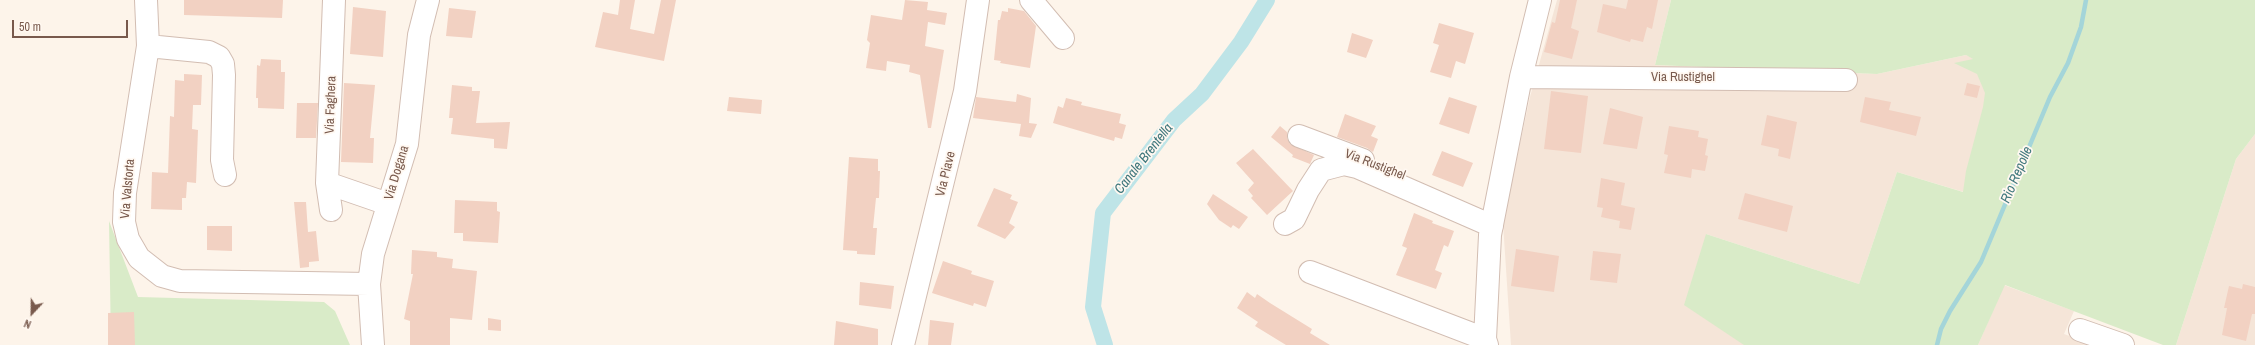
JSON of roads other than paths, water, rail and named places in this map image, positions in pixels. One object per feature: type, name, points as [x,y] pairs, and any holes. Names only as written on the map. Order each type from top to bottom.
[{"type":"street","name":"Via Valstorta","points":[[146,0],[148,46],[125,194],[124,222],[128,239],[139,258],[162,276],[180,281],[369,284]]},
{"type":"street","name":"Via Faghera","points":[[330,210],[327,183],[334,0]]},
{"type":"street","name":"Via Dogana","points":[[374,345],[369,284],[373,254],[407,144],[419,35],[428,0]]},
{"type":"street","name":"Via Piave","points":[[903,345],[965,90],[978,0]]},
{"type":"street","points":[[1032,0],[1063,38]]},
{"type":"street","points":[[1310,272],[1486,342],[1493,218],[1521,77],[1540,0]]},
{"type":"street","points":[[148,46],[209,52],[218,57],[222,64],[224,75],[222,160],[225,175]]},
{"type":"street","name":"Via Rustighel","points":[[1521,77],[1846,80]]},
{"type":"street","name":"Via Rustighel","points":[[1299,136],[1493,218]]},
{"type":"street","name":"Via Rustighel","points":[[1285,224],[1294,219],[1308,190],[1320,170],[1344,164],[1357,167],[1493,218]]},
{"type":"street","points":[[327,183],[388,204]]},
{"type":"street","points":[[2080,330],[2123,345]]},
{"type":"waterway","name":"Canale Brentella","points":[[1105,345],[1093,307],[1103,213],[1174,120],[1202,94],[1241,42],[1267,0]]},
{"type":"waterway","name":"Rio Repolle","points":[[1937,345],[1941,329],[1950,311],[1981,262],[2050,97],[2068,63],[2081,27],[2086,0]]}]
